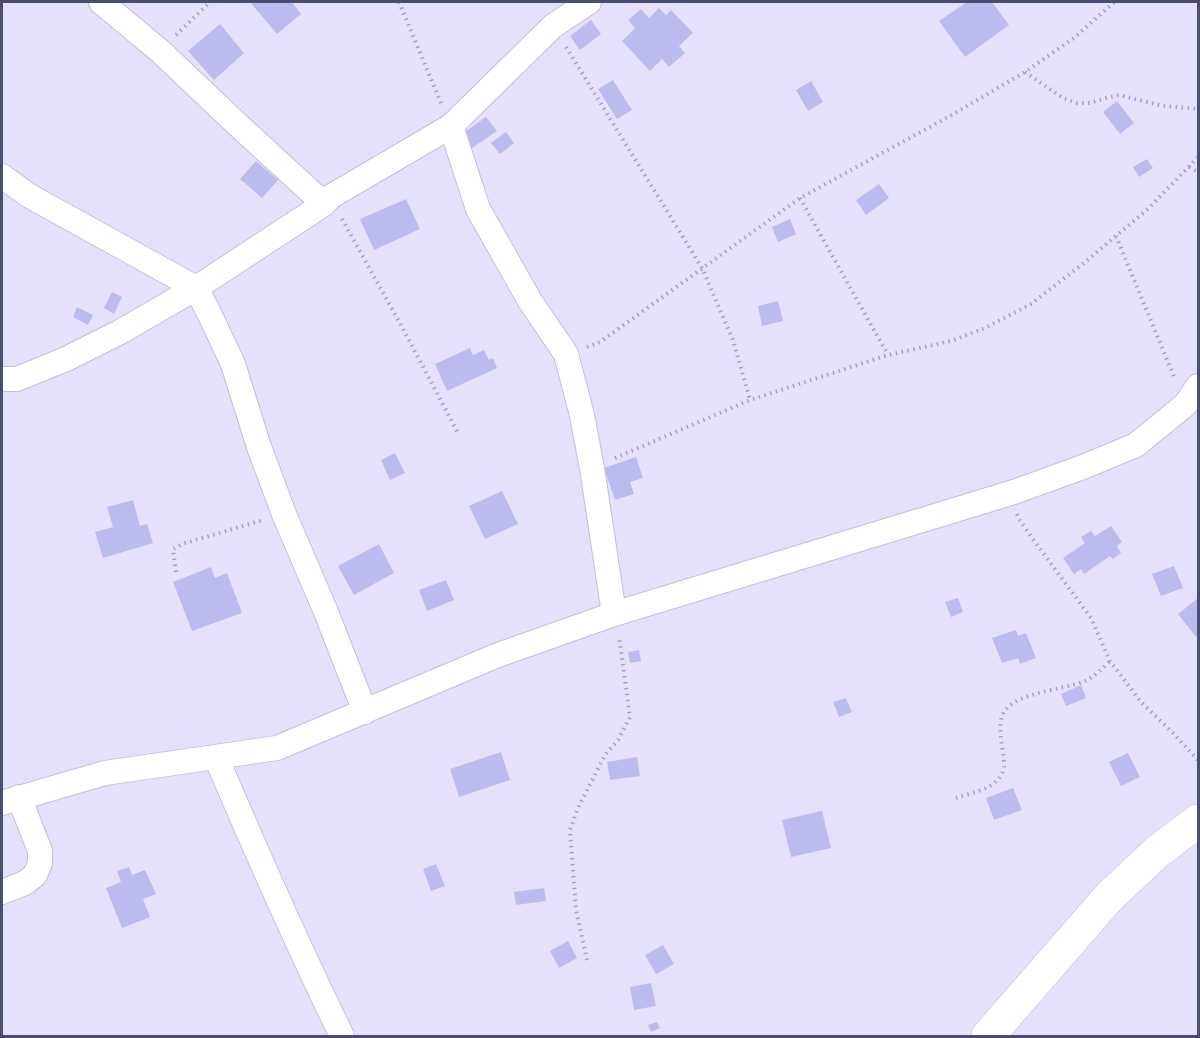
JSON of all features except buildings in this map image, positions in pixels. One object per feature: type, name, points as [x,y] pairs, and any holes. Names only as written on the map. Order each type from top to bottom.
[{"type":"street","points":[[101,2],[160,51],[238,125],[327,200]]},
{"type":"street","points":[[2,379],[16,379],[66,359],[120,332],[196,288],[327,200],[451,126],[553,26],[589,2]]},
{"type":"street","points":[[451,126],[478,209],[530,301],[566,354],[582,415],[592,468],[614,614]]},
{"type":"street","points":[[2,176],[28,195],[196,288],[233,364],[259,447],[284,514],[365,712]]},
{"type":"street","points":[[2,892],[25,883],[35,875],[40,863],[40,851],[10,800],[105,773],[277,748],[498,655],[614,614],[1014,492],[1083,467],[1136,445],[1192,395]]},
{"type":"street","points":[[216,757],[269,880],[342,1036]]},
{"type":"street","points":[[988,1036],[1109,897],[1158,851],[1198,821]]},
{"type":"path","points":[[160,51],[210,2]]},
{"type":"path","points":[[399,2],[451,126]]},
{"type":"path","points":[[566,354],[600,342],[800,198],[1025,72],[1074,38],[1114,2]]},
{"type":"path","points":[[553,26],[702,268],[733,340],[750,400]]},
{"type":"path","points":[[1025,72],[1062,98],[1077,103],[1090,103],[1119,95],[1163,106],[1198,109]]},
{"type":"path","points":[[592,468],[750,400],[888,355],[951,340],[985,328],[1030,304],[1116,236],[1149,208],[1198,158]]},
{"type":"path","points":[[1189,167],[1198,172]]},
{"type":"path","points":[[800,198],[888,355]]},
{"type":"path","points":[[327,200],[401,325],[458,433]]},
{"type":"path","points":[[1116,236],[1192,395]]},
{"type":"path","points":[[1014,492],[1019,519],[1091,618],[1110,661],[1141,702],[1198,760]]},
{"type":"path","points":[[176,572],[173,549],[182,544],[284,514]]},
{"type":"path","points":[[587,960],[576,910],[570,830],[578,808],[605,755],[618,740],[630,717],[621,640],[614,614]]},
{"type":"path","points":[[956,798],[990,787],[999,777],[1004,767],[1000,723],[1004,712],[1014,703],[1084,681],[1097,674],[1110,661]]}]
